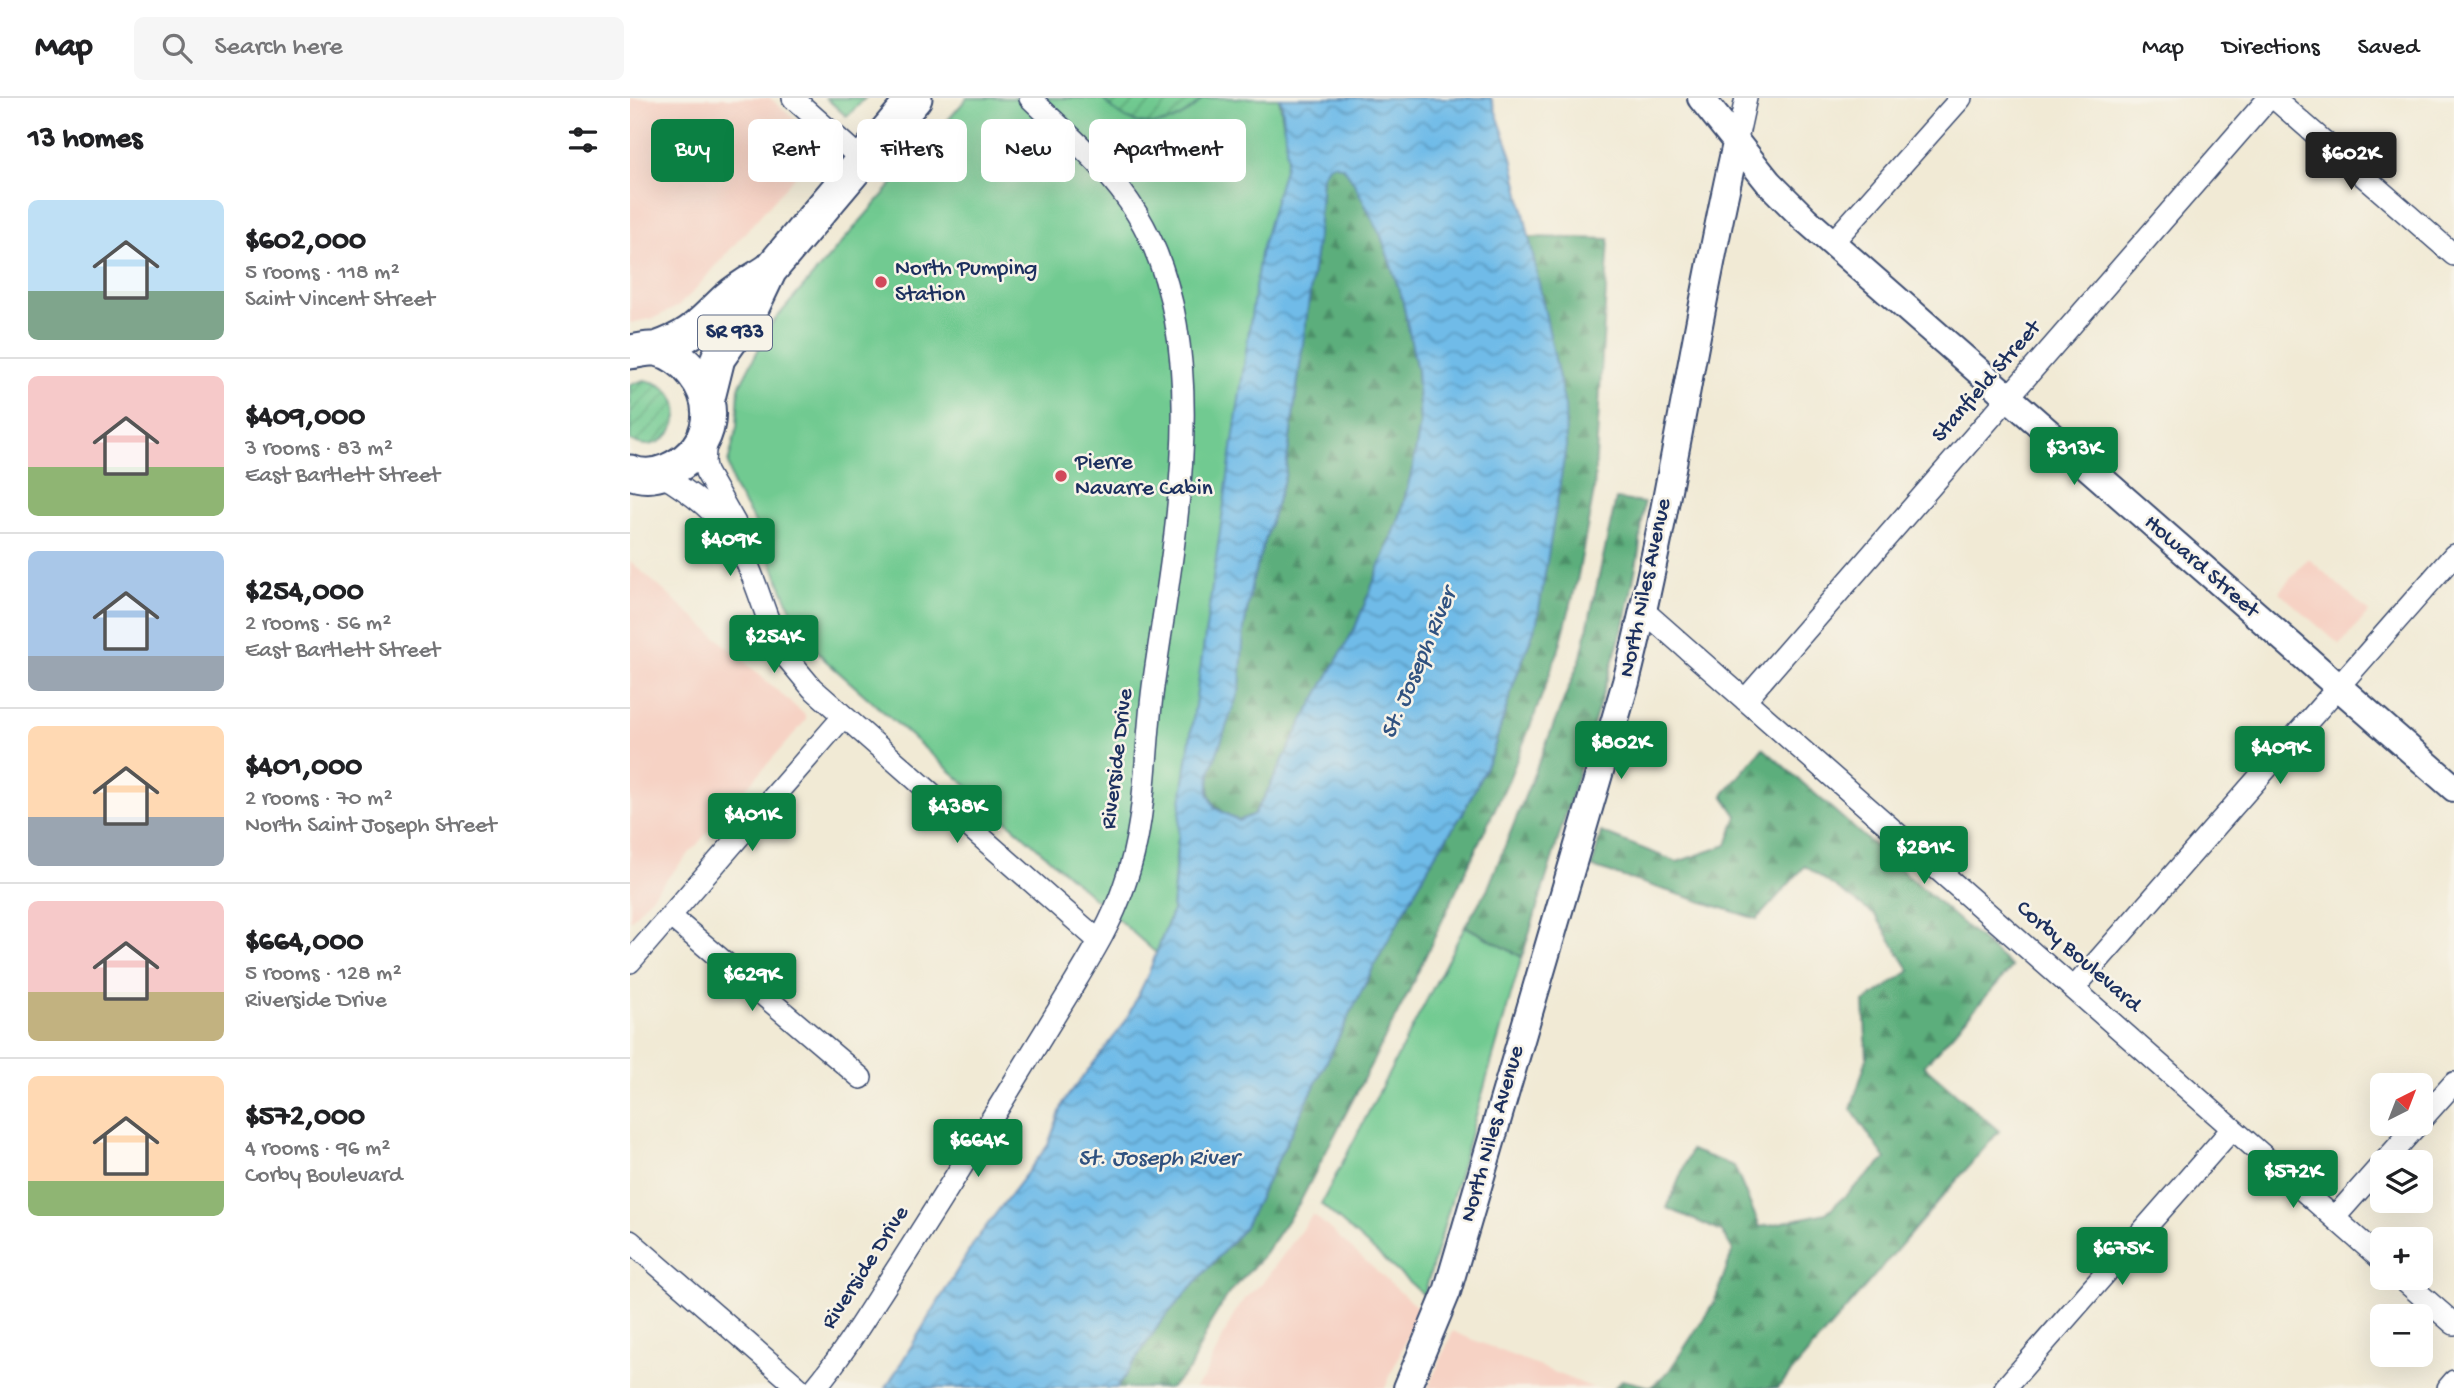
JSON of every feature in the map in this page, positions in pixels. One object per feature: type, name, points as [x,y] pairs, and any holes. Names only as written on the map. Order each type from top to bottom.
[{"type":"main road","name":"SR 933","points":[[896,119],[915,98]]},
{"type":"main road","name":"SR 933","points":[[706,435],[708,398],[718,358],[749,314],[770,270],[857,164]]},
{"type":"main road","name":"SR 933","points":[[643,351],[688,336],[705,323],[729,297],[770,270]]},
{"type":"main road","points":[[643,351],[675,356],[687,365],[699,380],[708,398]]},
{"type":"main road","points":[[640,475],[685,460],[706,435]]},
{"type":"street","points":[[793,98],[857,155]]},
{"type":"street","name":"Riverside Drive","points":[[815,1388],[842,1354],[915,1240],[1024,1067],[1099,941],[1126,883],[1141,814],[1149,718],[1178,515],[1182,374],[1168,287],[1155,250],[1137,214],[1115,183],[1030,98]]},
{"type":"street","name":"Howard Street","points":[[1701,98],[1778,192],[1832,243],[2454,788]]},
{"type":"street","name":"North Niles Avenue","points":[[1407,1388],[1447,1292],[1626,682],[1644,611],[1717,225],[1746,98]]},
{"type":"street","points":[[1832,243],[1961,98]]},
{"type":"street","points":[[2272,98],[2454,255]]},
{"type":"street","name":"Stanfield Street","points":[[1745,700],[2272,98]]},
{"type":"street","points":[[706,435],[706,472],[735,523],[738,544],[771,627],[787,658],[812,688],[843,717],[1099,941]]},
{"type":"street","points":[[640,475],[679,485],[709,509],[738,544]]},
{"type":"street","points":[[2074,988],[2454,555]]},
{"type":"street","name":"Corby Boulevard","points":[[1644,611],[2370,1250]]},
{"type":"street","points":[[630,962],[843,717]]},
{"type":"street","points":[[670,916],[861,1078]]},
{"type":"street","points":[[2433,1106],[2454,1083]]},
{"type":"street","points":[[2005,1388],[2232,1129]]},
{"type":"street","points":[[2394,1150],[2407,1136]]},
{"type":"street","points":[[2334,1218],[2370,1178]]},
{"type":"street","points":[[630,1241],[799,1388]]},
{"type":"street","points":[[2415,1290],[2454,1324]]},
{"type":"street","points":[[2448,1388],[2454,1381]]},
{"type":"shaded area","points":[[630,98],[770,98],[794,119],[748,119],[748,182],[790,182],[677,307],[654,318],[630,323]]},
{"type":"shaded area","points":[[2308,558],[2369,612],[2340,645],[2279,592]]},
{"type":"shaded area","points":[[630,561],[805,715],[806,720],[630,921]]},
{"type":"shaded area","points":[[1313,1214],[1419,1309],[1385,1388],[1194,1388],[1203,1379],[1234,1314],[1264,1281]]},
{"type":"shaded area","points":[[1453,1331],[1461,1335],[1594,1388],[1428,1388]]},
{"type":"green space","points":[[826,98],[865,98],[846,116]]},
{"type":"green space","points":[[967,98],[1279,98],[1284,128],[1380,236],[1177,843],[1172,912],[1156,953],[825,660],[792,612],[754,521],[733,486],[728,463],[737,427],[739,387],[772,323],[894,182],[967,182],[967,119],[949,119]]},
{"type":"green space","points":[[1102,98],[1203,98],[1174,119],[1129,119]]},
{"type":"green space","points":[[1334,164],[1343,167],[1353,181],[1381,236],[1402,298],[1417,370],[1420,424],[1400,517],[1355,628],[1265,796],[1254,814],[1239,821],[1214,803],[1210,792],[1210,773],[1244,629],[1252,582],[1285,476],[1318,233],[1322,176],[1328,166]]},
{"type":"green space","points":[[1529,237],[1609,239],[1594,491],[1577,581],[1559,649],[1509,779],[1408,993],[1300,1202],[1262,1257],[1229,1293],[1211,1322],[1189,1370],[1170,1388],[1117,1388],[1162,1320],[1244,1228],[1374,966],[1435,855],[1463,813],[1492,754],[1537,622],[1543,305]]},
{"type":"green space","points":[[644,380],[663,387],[673,397],[677,410],[675,423],[669,434],[658,442],[645,445],[630,440],[630,385]]},
{"type":"green space","points":[[1616,499],[1644,503],[1639,551],[1626,618],[1522,957],[1465,926],[1488,888],[1581,657]]},
{"type":"green space","points":[[1763,748],[2012,967],[1924,1066],[1999,1131],[1778,1388],[1614,1388],[1622,1380],[1651,1387],[1669,1371],[1714,1303],[1733,1250],[1722,1232],[1667,1208],[1691,1150],[1734,1166],[1760,1227],[1826,1213],[1886,1159],[1851,1109],[1867,1058],[1864,1002],[1910,971],[1876,916],[1805,866],[1757,919],[1592,867],[1601,832],[1677,862],[1727,845],[1737,816],[1723,795]]},
{"type":"green space","points":[[1465,926],[1522,957],[1424,1295],[1321,1204]]},
{"type":"water","name":"St. Joseph River","points":[[1279,98],[1491,98],[1512,157],[1565,406],[1566,447],[1537,622],[1492,754],[1463,813],[1435,855],[1374,966],[1244,1228],[1162,1320],[1117,1388],[886,1388],[975,1241],[1048,1145],[1064,1101],[1124,1024],[1147,977],[1172,912],[1181,802],[1260,254],[1287,158],[1282,103]],"holes":[[[1334,164],[1343,167],[1381,236],[1402,298],[1417,370],[1420,424],[1400,517],[1355,628],[1300,726],[1265,796],[1254,814],[1239,821],[1215,808],[1208,793],[1210,773],[1240,688],[1244,629],[1252,582],[1285,476],[1318,233],[1322,176],[1328,166]]]},
{"type":"place","name":"North Pumping Station","points":[[881,282]]},
{"type":"place","name":"Pierre Navarre Cabin","points":[[1061,476]]}]
